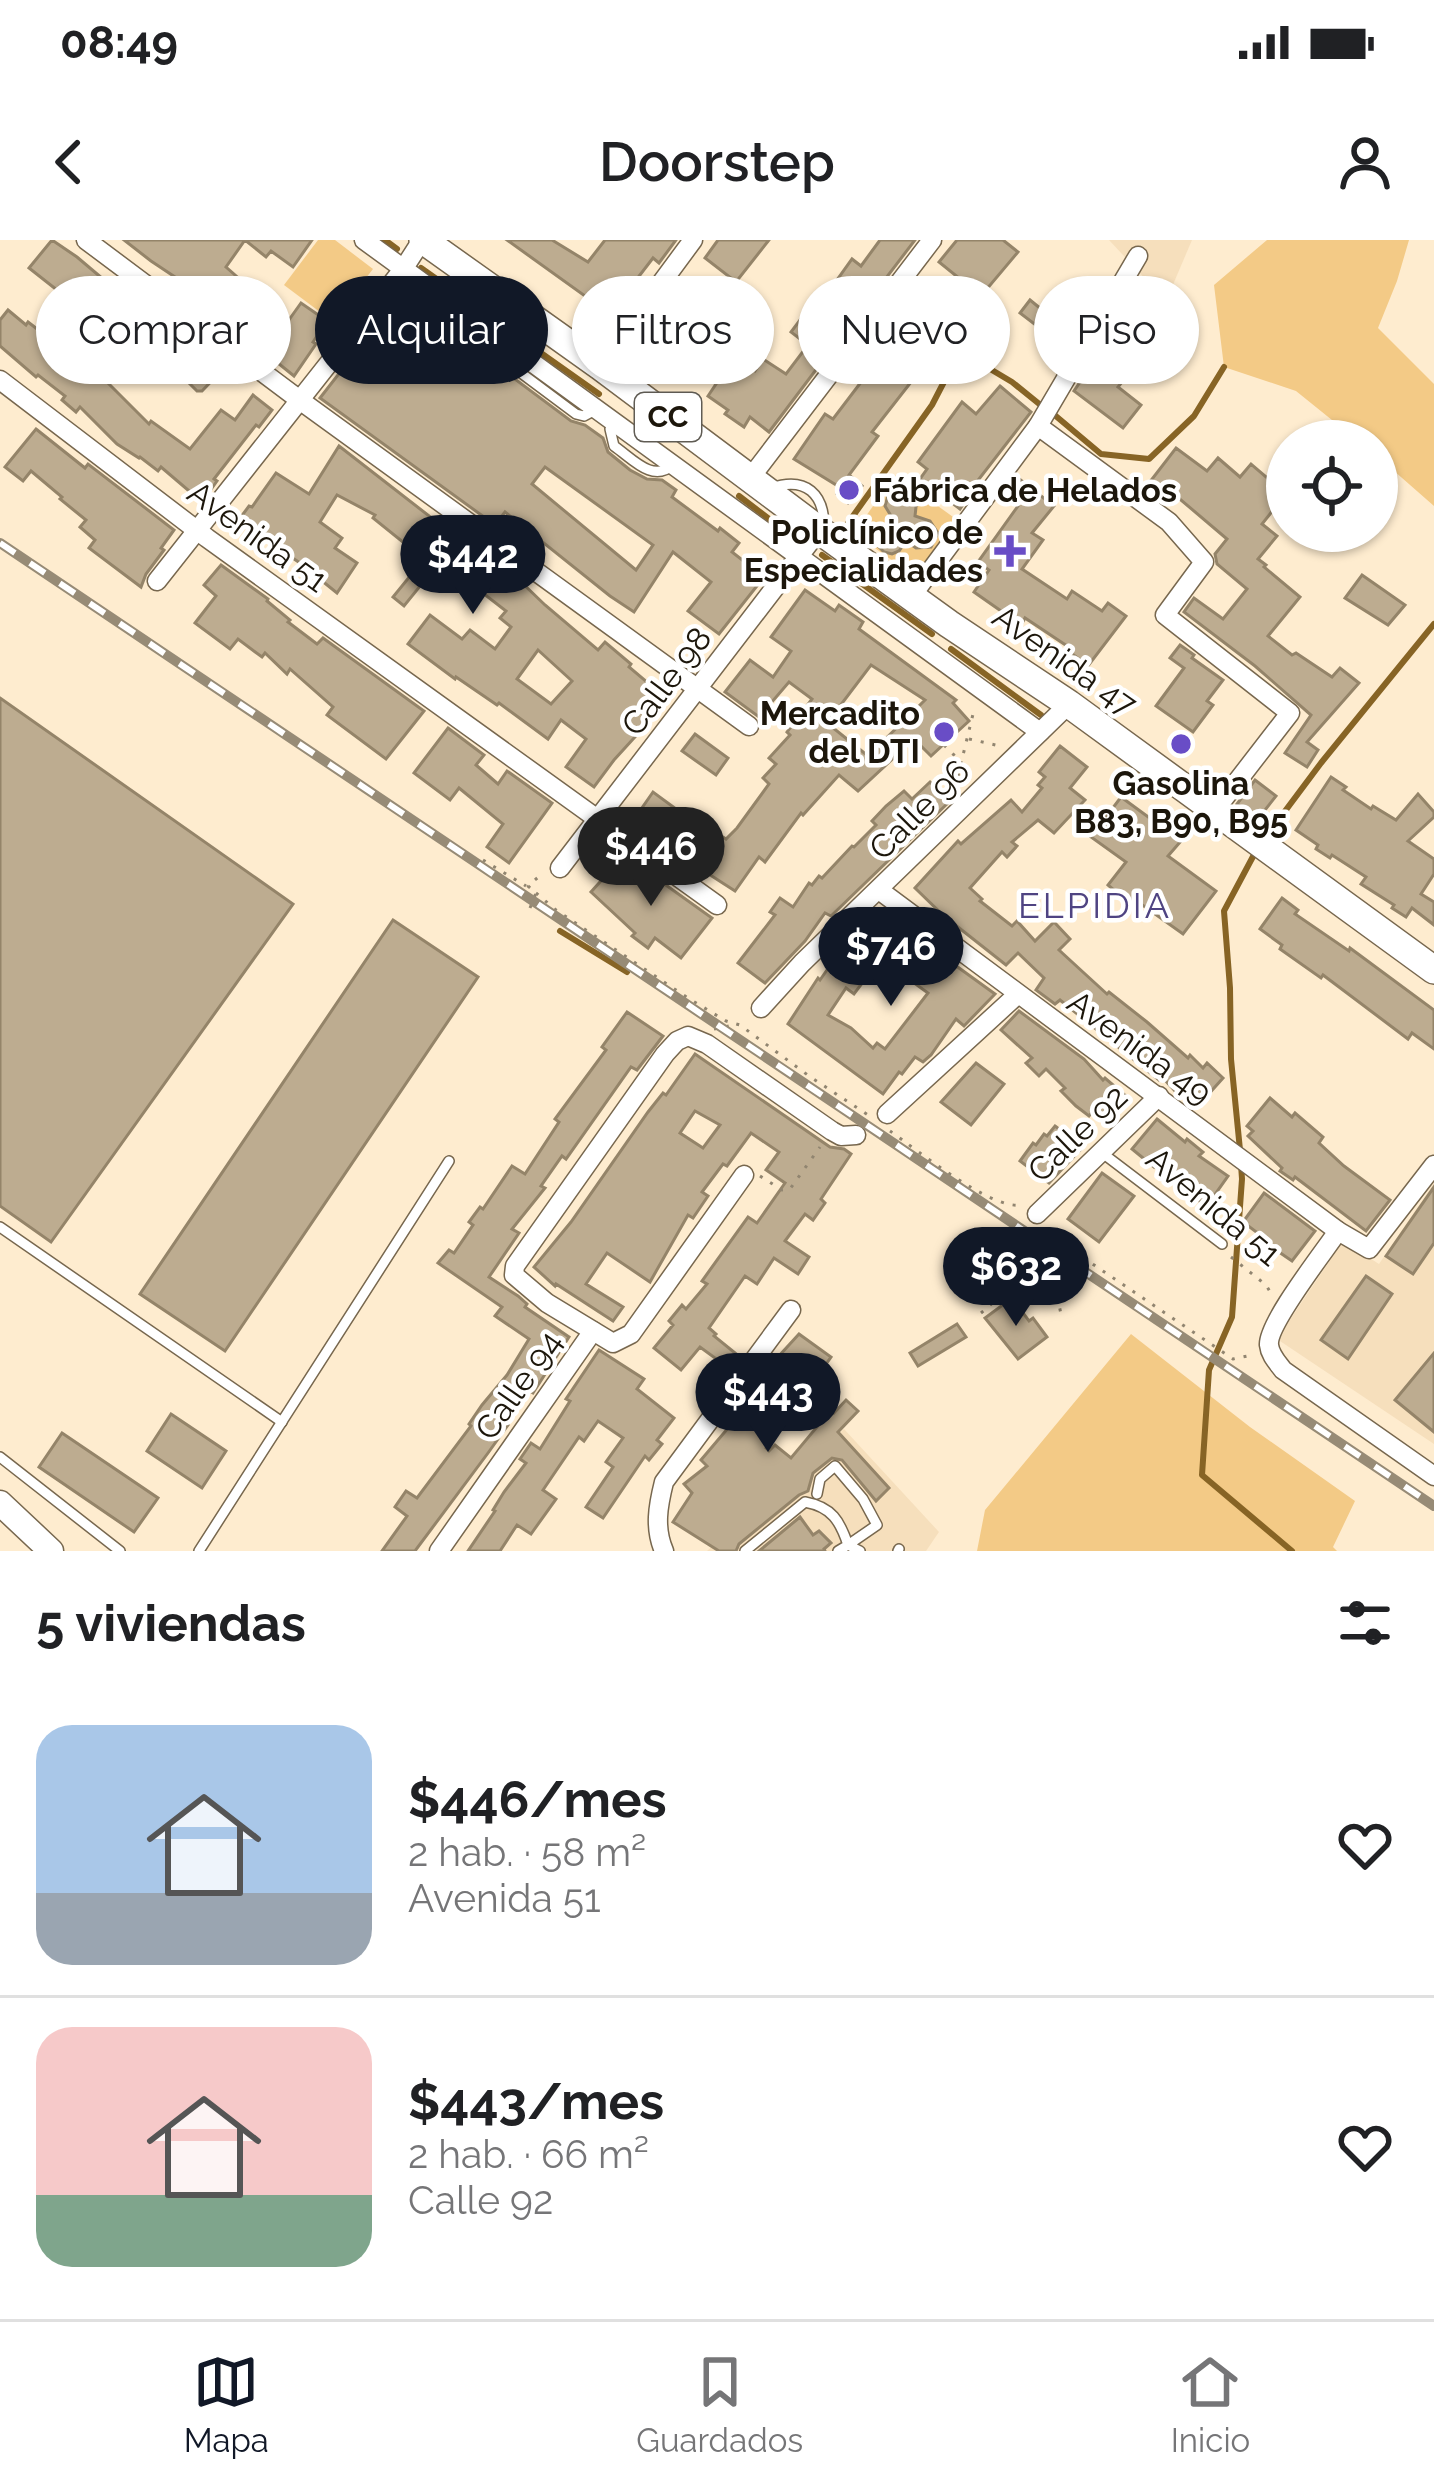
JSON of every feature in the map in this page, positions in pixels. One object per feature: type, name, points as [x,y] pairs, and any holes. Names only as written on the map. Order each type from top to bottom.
[{"type":"main road","name":"Avenida 47","points":[[423,240],[572,346]]},
{"type":"main road","name":"Avenida 47","points":[[624,384],[911,597],[1432,963]]},
{"type":"main road","points":[[0,1503],[51,1551]]},
{"type":"street","points":[[86,240],[749,726]]},
{"type":"street","points":[[364,240],[1040,731]]},
{"type":"street","points":[[157,581],[202,538],[423,240]]},
{"type":"street","points":[[666,276],[693,240]]},
{"type":"street","points":[[759,484],[932,240]]},
{"type":"street","points":[[911,597],[1038,426],[1132,248]]},
{"type":"street","name":"Avenida 51","points":[[0,380],[202,538],[717,905]]},
{"type":"street","points":[[652,449],[674,421]]},
{"type":"street","points":[[1038,426],[1169,522],[1204,562],[1165,615],[1290,713],[1215,810]]},
{"type":"street","name":"Calle 98","points":[[564,863],[821,532]]},
{"type":"street","name":"Calle 96","points":[[760,1009],[1069,704]]},
{"type":"street","name":"Avenida 49","points":[[879,890],[1338,1231],[1369,1249],[1434,1165]]},
{"type":"street","points":[[880,1118],[1017,995]]},
{"type":"street","points":[[593,1331],[547,1303],[514,1275],[515,1266],[677,1042],[688,1036],[707,1044],[832,1131],[856,1135]]},
{"type":"street","name":"Calle 92","points":[[1041,1209],[1159,1096]]},
{"type":"street","name":"Calle 94","points":[[439,1551],[593,1331],[614,1342],[631,1334],[744,1174]]},
{"type":"street","points":[[1338,1231],[1283,1312],[1269,1338],[1269,1351],[1283,1370],[1434,1476]]},
{"type":"street","points":[[664,1551],[657,1511],[664,1483],[791,1310]]},
{"type":"lane","points":[[615,422],[610,429],[614,446],[652,473],[674,465]]},
{"type":"lane","points":[[928,651],[949,624]]},
{"type":"lane","name":"Avenida 51","points":[[1101,1152],[1222,1244]]},
{"type":"lane","points":[[199,1551],[448,1161]]},
{"type":"lane","points":[[0,1227],[281,1422]]},
{"type":"lane","points":[[0,1457],[120,1551]]},
{"type":"lane","points":[[817,1494],[820,1479],[835,1466],[863,1498],[877,1525],[843,1548]]},
{"type":"lane","points":[[745,1551],[805,1502],[839,1519],[843,1548]]},
{"type":"lane","points":[[843,1548],[860,1551]]},
{"type":"path","points":[[961,809],[951,800],[980,688]]},
{"type":"path","points":[[967,739],[1025,746]]},
{"type":"path","points":[[944,745],[961,762]]},
{"type":"path","points":[[483,860],[522,886],[538,879],[561,856],[564,863]]},
{"type":"path","points":[[528,886],[556,910],[688,998],[740,1024],[809,1076],[880,1118],[954,1176],[1008,1206],[1041,1209],[1049,1217],[1048,1231],[1061,1243],[1233,1359],[1269,1351]]},
{"type":"path","points":[[530,908],[536,893]]},
{"type":"path","points":[[688,1036],[740,1024],[760,1009]]},
{"type":"path","points":[[744,1174],[790,1190],[832,1131]]},
{"type":"path","points":[[1060,1314],[1053,1277],[1061,1243]]},
{"type":"path","name":"Avenida 51","points":[[1222,1244],[1233,1260],[1266,1286],[1283,1312]]},
{"type":"path","points":[[981,1313],[1004,1294],[1043,1288],[1053,1277]]},
{"type":"shaded area","points":[[318,240],[335,240],[373,269],[367,276],[315,276],[315,308],[291,290],[291,276]]},
{"type":"shaded area","points":[[1109,240],[1192,240],[1177,276],[1143,276]]},
{"type":"shaded area","points":[[1267,240],[1409,240],[1378,328],[1434,384],[1434,506],[1398,474],[1398,420],[1332,420],[1296,391],[1224,367],[1214,285]]},
{"type":"shaded area","points":[[895,475],[960,522],[918,579],[854,533]]},
{"type":"shaded area","points":[[1434,1183],[1434,1444],[1277,1339],[1343,1241],[1379,1264]]},
{"type":"shaded area","points":[[1131,1334],[1355,1501],[1333,1547],[1337,1551],[977,1551],[985,1510]]},
{"type":"shaded area","points":[[844,1429],[939,1532],[926,1551],[707,1551]]},
{"type":"building","points":[[52,240],[99,276],[39,276],[29,268]]},
{"type":"building","points":[[124,240],[245,240],[226,267],[236,276],[174,276]]},
{"type":"building","points":[[245,240],[312,240],[293,267],[271,251],[266,257]]},
{"type":"building","points":[[507,240],[552,240],[588,262],[605,240],[676,240],[659,263],[653,258],[639,276],[572,276],[572,287]]},
{"type":"building","points":[[718,240],[769,240],[741,276],[728,276],[705,258]]},
{"type":"building","points":[[880,240],[915,240],[888,276],[840,276],[852,259],[861,266]]},
{"type":"building","points":[[957,240],[1003,240],[1018,252],[998,276],[956,276],[939,262]]},
{"type":"building","points":[[1030,300],[1034,303],[1034,324],[1020,313]]},
{"type":"building","points":[[301,303],[315,313],[315,345],[294,376],[291,317]]},
{"type":"building","points":[[8,310],[36,328],[36,377],[0,346],[0,320]]},
{"type":"building","points":[[798,358],[798,384],[805,384],[769,432],[750,417],[744,427],[708,396],[716,384],[774,384],[774,366],[786,374]]},
{"type":"building","points":[[50,384],[109,384],[149,424],[151,421],[190,449],[221,410],[235,420],[253,395],[272,410],[214,479],[202,502],[161,467],[158,471],[117,444],[80,407],[76,412],[62,400],[65,396]]},
{"type":"building","points":[[331,384],[521,384],[603,438],[608,452],[630,470],[676,490],[672,497],[739,543],[732,552],[764,577],[719,634],[688,611],[711,582],[673,552],[634,612],[505,512],[495,525],[320,398]],"holes":[[[545,467],[653,545],[636,570],[532,484]]]},
{"type":"building","points":[[860,384],[910,384],[872,432],[878,436],[849,475],[862,486],[848,503],[837,494],[841,488],[794,459],[825,414],[833,419]]},
{"type":"building","points":[[1079,384],[1120,384],[1118,387],[1141,405],[1123,428],[1074,391]]},
{"type":"building","points":[[1000,386],[1031,412],[960,509],[920,479],[927,469],[918,462],[962,402],[976,414]]},
{"type":"building","points":[[36,429],[174,530],[141,587],[89,548],[95,540],[80,527],[86,520],[62,497],[31,471],[23,481],[5,467]]},
{"type":"building","points":[[339,446],[460,540],[464,536],[519,576],[598,650],[605,642],[655,689],[661,682],[675,693],[594,787],[566,767],[586,739],[561,720],[548,739],[408,644],[430,615],[462,639],[470,630],[495,649],[511,627],[500,618],[506,611],[479,590],[476,594],[437,565],[404,606],[393,597],[424,559],[375,515],[337,495],[320,522],[342,538],[335,548],[357,563],[337,593],[238,521],[276,473],[309,494]],"holes":[[[538,650],[572,681],[551,704],[517,679]]]},
{"type":"building","points":[[1176,448],[1207,471],[1218,458],[1240,477],[1251,464],[1266,477],[1262,524],[1266,549],[1258,559],[1300,597],[1268,636],[1332,677],[1340,668],[1359,683],[1307,742],[1318,750],[1307,767],[1285,753],[1311,715],[1184,612],[1194,598],[1223,619],[1247,589],[1217,564],[1215,554],[1227,539],[1168,489],[1164,495],[1149,483]]},
{"type":"building","points":[[1018,478],[1054,506],[1032,533],[1043,540],[1022,569],[1067,599],[1072,591],[1102,611],[1108,603],[1126,616],[1088,666],[1073,650],[1025,618],[1021,625],[974,592],[989,570],[978,562],[1018,506],[1004,496]]},
{"type":"building","points":[[899,489],[918,489],[915,516],[930,521],[938,533],[931,547],[916,548],[906,541],[892,554],[878,546],[880,534],[896,524],[885,506],[888,496]]},
{"type":"building","points":[[221,565],[268,599],[317,644],[323,638],[424,711],[386,759],[327,715],[333,707],[290,669],[287,674],[265,653],[262,657],[238,639],[230,649],[195,623],[216,596],[204,585]]},
{"type":"building","points":[[1362,575],[1405,605],[1388,625],[1345,598]]},
{"type":"building","points":[[805,590],[835,611],[839,605],[863,622],[859,629],[956,700],[953,703],[969,721],[931,756],[914,739],[858,791],[839,775],[801,813],[765,862],[759,857],[735,891],[635,818],[653,792],[706,831],[709,828],[726,839],[737,828],[769,784],[763,778],[776,764],[769,758],[812,699],[789,682],[759,717],[725,692],[750,660],[773,677],[791,651],[771,637]],"holes":[[[871,665],[925,700],[868,756],[827,723]]]},
{"type":"building","points":[[1180,645],[1223,680],[1207,701],[1213,705],[1193,732],[1156,706],[1184,668],[1170,658]]},
{"type":"building","points":[[0,698],[293,904],[51,1242],[0,1206]]},
{"type":"building","points":[[448,728],[484,755],[476,765],[498,784],[507,771],[552,803],[509,863],[487,847],[503,824],[459,788],[450,800],[414,773]]},
{"type":"building","points":[[695,734],[728,758],[716,775],[682,751]]},
{"type":"building","points":[[1060,746],[1087,767],[1070,788],[1085,800],[1054,833],[1038,820],[1012,842],[1017,846],[1007,857],[1002,852],[970,888],[1012,926],[1017,921],[1035,941],[1054,922],[1070,939],[1059,950],[1188,1058],[1190,1055],[1203,1068],[1207,1063],[1223,1078],[1198,1106],[1060,1000],[1055,1004],[1036,990],[1044,978],[1018,953],[1006,965],[915,888],[958,841],[961,844],[1011,800],[1022,812],[1042,788],[1038,785],[1045,777],[1039,772]]},
{"type":"building","points":[[1331,777],[1371,809],[1396,820],[1418,794],[1434,812],[1408,841],[1434,859],[1434,874],[1421,894],[1434,902],[1434,925],[1412,908],[1406,917],[1392,908],[1361,884],[1366,877],[1316,849],[1318,845],[1296,830]]},
{"type":"building","points":[[1255,780],[1276,796],[1258,819],[1237,804]]},
{"type":"building","points":[[930,782],[949,802],[831,916],[825,913],[765,983],[738,963],[775,915],[770,912],[780,898],[793,907],[809,883],[822,878],[876,825],[872,821],[886,806],[904,791],[912,799]]},
{"type":"building","points":[[1121,797],[1181,841],[1168,856],[1216,891],[1183,934],[1134,899],[1130,904],[1108,885],[1126,862],[1091,837]]},
{"type":"building","points":[[618,862],[627,871],[635,863],[712,918],[681,958],[655,938],[648,948],[591,892]]},
{"type":"building","points":[[1282,898],[1298,910],[1295,914],[1434,1010],[1434,1049],[1412,1033],[1408,1039],[1280,949],[1282,945],[1260,929]]},
{"type":"building","points":[[393,920],[478,977],[225,1351],[140,1294]]},
{"type":"building","points":[[895,920],[911,932],[907,937],[995,994],[964,1026],[956,1019],[931,1055],[923,1062],[915,1057],[883,1094],[788,1024],[836,957],[866,978],[854,994],[846,988],[828,1015],[873,1048],[877,1043],[885,1049],[928,993],[888,964],[881,975],[864,964]]},
{"type":"building","points":[[1019,1011],[1127,1097],[1107,1122],[1094,1110],[1089,1116],[1076,1106],[1046,1069],[1039,1076],[1026,1063],[1032,1058],[1001,1030]]},
{"type":"building","points":[[627,1012],[663,1036],[637,1070],[631,1067],[566,1159],[562,1156],[541,1186],[545,1188],[512,1229],[519,1233],[489,1277],[569,1337],[415,1551],[382,1551],[407,1516],[395,1507],[406,1491],[417,1498],[529,1339],[495,1316],[502,1307],[438,1263],[449,1250],[454,1253],[473,1225],[469,1222],[512,1166],[525,1174],[559,1122],[555,1119],[606,1050],[602,1047]]},
{"type":"building","points":[[695,1054],[830,1147],[851,1154],[813,1220],[805,1214],[785,1241],[809,1257],[798,1274],[774,1258],[757,1284],[745,1276],[709,1328],[740,1357],[730,1369],[700,1347],[681,1370],[654,1348],[682,1305],[686,1309],[707,1284],[702,1281],[748,1217],[757,1223],[785,1183],[766,1170],[779,1152],[751,1133],[702,1192],[708,1196],[693,1218],[688,1215],[650,1282],[607,1253],[586,1284],[623,1307],[613,1321],[555,1286],[534,1267],[648,1112]],"holes":[[[695,1111],[720,1125],[703,1148],[680,1133]]]},
{"type":"building","points":[[976,1063],[1004,1084],[971,1125],[941,1102]]},
{"type":"building","points":[[1270,1098],[1292,1117],[1295,1113],[1323,1137],[1319,1143],[1344,1166],[1390,1200],[1366,1231],[1295,1177],[1280,1171],[1248,1136],[1253,1131],[1247,1126]]},
{"type":"building","points":[[1157,1119],[1228,1176],[1206,1207],[1157,1163],[1154,1167],[1132,1149]]},
{"type":"building","points":[[1055,1126],[1083,1147],[1049,1183],[1020,1161]]},
{"type":"building","points":[[1102,1173],[1134,1196],[1099,1242],[1068,1219]]},
{"type":"building","points":[[1434,1187],[1434,1243],[1413,1274],[1386,1256]]},
{"type":"building","points":[[1264,1193],[1315,1231],[1292,1261],[1243,1222]]},
{"type":"building","points":[[1366,1276],[1392,1294],[1348,1359],[1321,1340]]},
{"type":"building","points":[[1012,1298],[1047,1337],[1018,1359],[985,1318]]},
{"type":"building","points":[[957,1324],[966,1337],[918,1366],[910,1353]]},
{"type":"building","points":[[799,1334],[831,1357],[767,1439],[766,1448],[769,1451],[775,1445],[791,1458],[817,1427],[807,1418],[824,1404],[834,1413],[846,1400],[858,1411],[838,1432],[889,1488],[876,1501],[842,1460],[832,1458],[813,1473],[808,1491],[736,1551],[719,1551],[673,1522],[692,1493],[684,1484],[707,1466],[701,1460],[729,1427],[725,1424]]},
{"type":"building","points":[[599,1350],[644,1379],[637,1389],[674,1418],[657,1440],[662,1444],[649,1460],[645,1456],[603,1518],[586,1507],[613,1467],[606,1462],[623,1438],[598,1421],[584,1441],[579,1437],[543,1490],[556,1499],[531,1534],[517,1525],[500,1551],[468,1551],[526,1463],[520,1459],[531,1443],[540,1449]]},
{"type":"building","points":[[1434,1353],[1434,1432],[1395,1400]]},
{"type":"building","points":[[171,1414],[226,1451],[202,1488],[147,1451]]},
{"type":"building","points":[[62,1433],[158,1498],[134,1532],[39,1467]]},
{"type":"building","points":[[800,1517],[813,1535],[819,1531],[831,1543],[825,1551],[759,1551]]},
{"type":"waterway","points":[[385,240],[397,249]]},
{"type":"waterway","points":[[421,268],[599,394]]},
{"type":"waterway","points":[[848,523],[932,405],[960,351],[1043,407]]},
{"type":"waterway","points":[[1051,412],[1101,454],[1149,459],[1194,416],[1224,367]]},
{"type":"waterway","points":[[739,496],[794,538]]},
{"type":"waterway","points":[[822,555],[932,634]]},
{"type":"waterway","points":[[1265,838],[1434,624]]},
{"type":"waterway","points":[[951,649],[1041,715]]},
{"type":"waterway","points":[[1240,1150],[1224,911],[1257,849]]},
{"type":"waterway","points":[[560,931],[627,972]]},
{"type":"waterway","points":[[1241,1164],[1232,1317],[1209,1370],[1202,1475],[1292,1551]]},
{"type":"railway","points":[[0,543],[1434,1506]]},
{"type":"place","name":"Fábrica de Helados","points":[[849,490]]},
{"type":"place","name":"Policlínico de Especialidades","points":[[1010,551]]},
{"type":"place","name":"Mercadito del DTI","points":[[944,732]]},
{"type":"place","name":"Gasolina B83, B90, B95","points":[[1181,744]]},
{"type":"district","name":"ELPIDIA","points":[[1095,905]]}]
